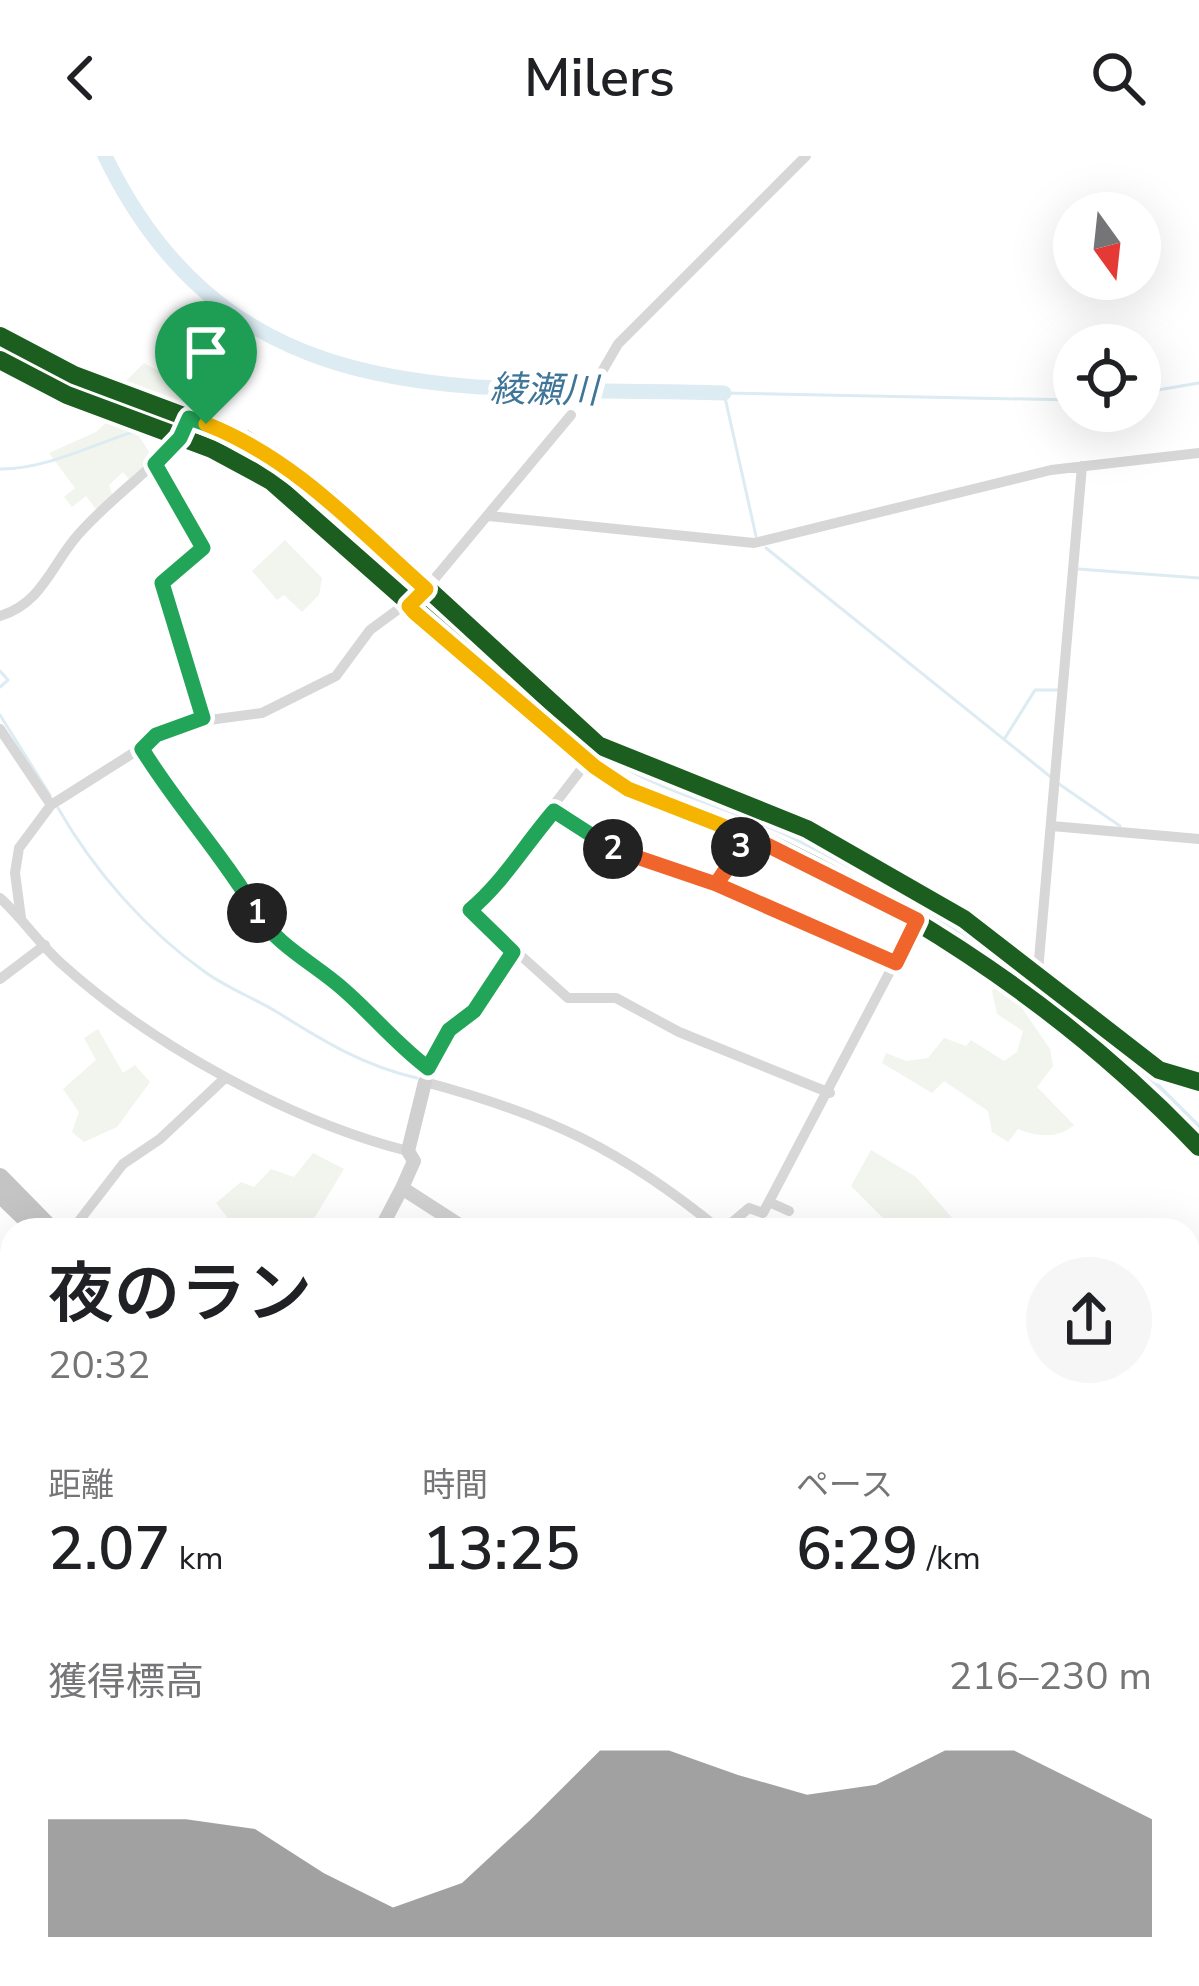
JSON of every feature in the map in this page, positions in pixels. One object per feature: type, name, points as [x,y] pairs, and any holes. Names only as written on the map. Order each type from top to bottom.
[{"type":"highway","points":[[0,1177],[40,1218]]},
{"type":"highway","points":[[0,1194],[24,1218]]},
{"type":"street","points":[[596,382],[618,344],[806,156]]},
{"type":"street","points":[[0,335],[74,376],[186,426],[245,439],[286,465],[583,767],[554,811],[510,862],[505,881],[470,910],[513,952],[568,998],[616,998],[679,1031],[830,1093]]},
{"type":"street","points":[[21,918],[14,864],[19,848],[51,805],[142,749],[156,735],[203,718],[226,721],[262,713],[336,676],[370,630],[392,610],[415,599],[571,415]]},
{"type":"street","points":[[0,616],[34,596],[57,571],[74,538],[155,464],[186,426]]},
{"type":"street","points":[[489,515],[754,543],[1082,466],[1199,453]]},
{"type":"street","points":[[155,464],[203,548],[162,583],[203,718]]},
{"type":"street","points":[[1038,971],[1082,466]]},
{"type":"street","points":[[290,500],[598,745],[807,829],[964,919],[1038,971],[1159,1070],[1199,1082]]},
{"type":"street","points":[[0,729],[51,805]]},
{"type":"street","points":[[142,749],[268,932],[319,968],[427,1075],[602,1144],[705,1218]]},
{"type":"street","points":[[554,811],[608,848],[716,884],[896,963]]},
{"type":"street","points":[[1052,826],[1199,839]]},
{"type":"street","points":[[716,884],[751,837]]},
{"type":"street","points":[[0,898],[62,964],[148,1031],[225,1078],[375,1143],[408,1151]]},
{"type":"street","points":[[732,1218],[749,1208],[763,1213],[917,920]]},
{"type":"street","points":[[0,979],[45,945]]},
{"type":"street","points":[[386,1218],[414,1161],[408,1151],[427,1075],[449,1030],[474,1011],[513,952]]},
{"type":"street","points":[[80,1218],[123,1164],[160,1139],[225,1078]]},
{"type":"street","points":[[402,1188],[448,1218]]},
{"type":"street","points":[[769,1202],[789,1211]]},
{"type":"shaded area","points":[[144,363],[184,384],[183,390],[196,397],[189,409],[122,385]]},
{"type":"shaded area","points":[[111,418],[131,423],[154,460],[129,479],[123,472],[109,485],[113,497],[99,513],[86,496],[72,507],[64,497],[75,488],[49,453],[96,432]]},
{"type":"shaded area","points":[[285,540],[322,578],[319,595],[302,612],[284,595],[277,600],[252,571]]},
{"type":"shaded area","points":[[1001,983],[1022,997],[1020,1005],[1050,1049],[1053,1066],[1037,1087],[1074,1125],[1061,1133],[1039,1135],[1018,1129],[1008,1142],[992,1132],[988,1111],[944,1081],[932,1093],[882,1063],[886,1053],[906,1061],[928,1058],[944,1038],[966,1046],[971,1040],[1004,1061],[1017,1052],[1023,1031],[997,1014],[992,991]]},
{"type":"shaded area","points":[[98,1029],[123,1073],[135,1065],[150,1082],[117,1127],[84,1142],[72,1132],[79,1112],[63,1089],[96,1060],[84,1038]]},
{"type":"shaded area","points":[[871,1150],[916,1177],[952,1218],[883,1218],[851,1186]]},
{"type":"shaded area","points":[[313,1153],[344,1169],[314,1218],[226,1218],[216,1203],[241,1182],[254,1187],[271,1169],[294,1177]]},
{"type":"waterway","name":"綾瀬川","points":[[105,156],[159,243],[221,305],[292,346],[369,372],[452,385],[724,393]]},
{"type":"waterway","points":[[0,352],[163,423]]},
{"type":"waterway","name":"綾瀬川","points":[[1161,389],[1199,383]]},
{"type":"waterway","name":"綾瀬川","points":[[756,536],[724,393],[1053,400]]},
{"type":"waterway","points":[[0,469],[40,464],[163,423]]},
{"type":"waterway","points":[[163,423],[256,465],[301,495],[592,755],[655,787],[733,812],[807,848],[970,939],[1106,1041],[1199,1134]]},
{"type":"waterway","points":[[766,548],[1052,778]]},
{"type":"waterway","points":[[1078,569],[1199,578]]},
{"type":"waterway","points":[[0,671],[8,680],[0,687]]},
{"type":"waterway","points":[[1005,738],[1035,690],[1058,690]]},
{"type":"waterway","points":[[0,715],[50,795]]},
{"type":"waterway","points":[[1059,784],[1120,826]]},
{"type":"waterway","points":[[58,808],[123,898],[205,972],[344,1051],[417,1078]]},
{"type":"cycle path","points":[[0,336],[74,375],[245,439],[273,456],[329,498],[598,745],[807,829],[964,919],[1159,1070],[1199,1082]]},
{"type":"cycle path","points":[[0,360],[67,395],[212,449],[271,481],[595,767],[640,792],[786,851],[899,911],[1057,1018],[1199,1147]]},
{"type":"route","points":[[206,424],[189,418],[183,434],[155,464],[203,548],[162,583],[170,623],[180,638],[203,718],[156,735],[142,749],[184,817],[211,844],[268,932],[349,994],[386,1036],[428,1068],[449,1030],[474,1011],[513,952],[470,910],[505,881],[510,862],[554,811],[608,848],[716,884],[751,837],[777,846],[917,920],[896,963],[716,884],[743,845],[751,837],[628,789],[583,758],[414,612],[409,606],[426,589],[329,498],[245,439],[206,424]]}]
